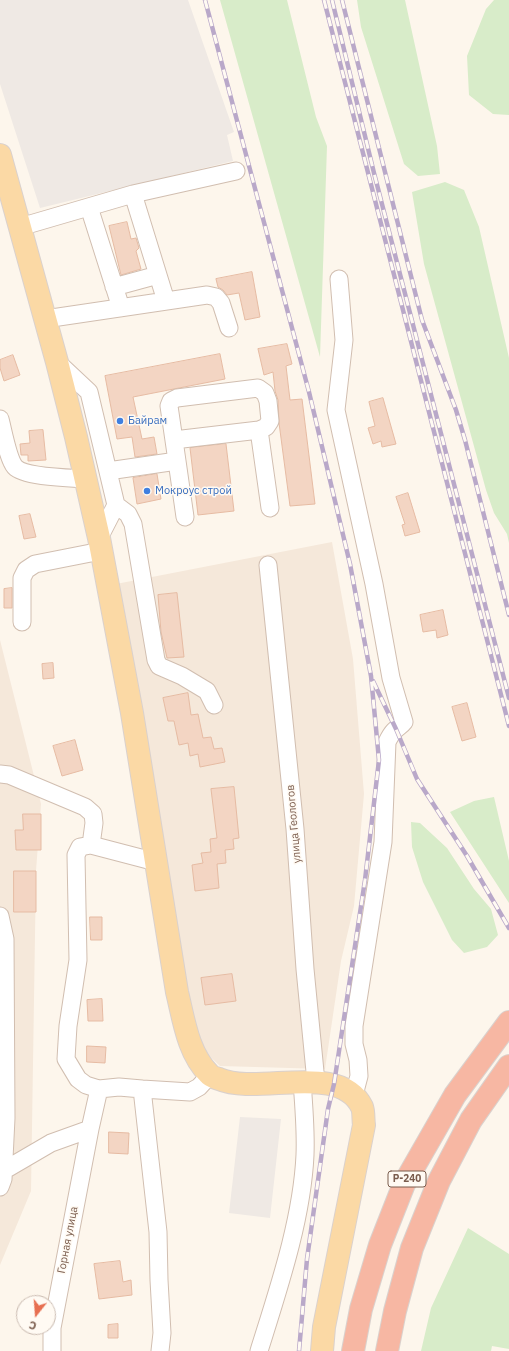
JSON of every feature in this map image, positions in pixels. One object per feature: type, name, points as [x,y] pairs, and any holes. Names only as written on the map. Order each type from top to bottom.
[{"type":"highway","name":"Р-240","points":[[353,1351],[361,1309],[380,1245],[404,1184],[454,1095],[507,1025]]},
{"type":"highway","name":"Р-240","points":[[387,1351],[395,1311],[412,1248],[439,1181],[471,1120],[509,1066]]},
{"type":"main road","points":[[0,155],[5,190],[20,227],[57,362],[100,545],[133,720],[177,992],[185,1026],[195,1056],[210,1075],[229,1084],[250,1085],[309,1082],[334,1084],[354,1095],[362,1108],[364,1125],[324,1327],[322,1351]]},
{"type":"street","points":[[20,227],[133,194],[236,171]]},
{"type":"street","points":[[133,194],[166,301]]},
{"type":"street","points":[[89,207],[121,308]]},
{"type":"street","points":[[114,287],[158,274]]},
{"type":"street","points":[[339,279],[344,340],[336,410],[374,584],[391,678],[404,722],[402,726],[390,735],[387,742],[383,842],[354,1026],[354,1044],[358,1060],[359,1076],[354,1095]]},
{"type":"street","points":[[45,319],[207,295],[216,297],[221,303],[229,328]]},
{"type":"street","points":[[22,622],[22,578],[26,570],[35,564],[100,545],[116,505],[89,392],[57,362]]},
{"type":"street","points":[[174,440],[259,430],[266,427],[270,420],[268,401],[264,393],[258,388],[177,398],[171,401],[169,406],[185,517]]},
{"type":"street","points":[[0,419],[11,459],[14,466],[19,471],[34,475],[85,479]]},
{"type":"street","points":[[259,430],[270,508]]},
{"type":"street","points":[[108,471],[177,461]]},
{"type":"street","points":[[116,505],[128,514],[133,524],[156,660],[159,666],[182,676],[207,692],[214,705]]},
{"type":"street","name":"улица Геологов","points":[[259,1351],[296,1222],[305,1157],[309,1082],[305,969],[295,829],[268,565]]},
{"type":"street","points":[[0,774],[9,775],[85,807],[93,814],[94,823],[91,845]]},
{"type":"street","points":[[156,862],[91,845],[80,847],[76,856],[78,960],[68,1026],[66,1059],[78,1078],[86,1085],[99,1089],[119,1087],[190,1092],[199,1087],[210,1075]]},
{"type":"street","points":[[0,916],[5,939],[6,1118],[2,1179]]},
{"type":"street","name":"Горная улица","points":[[52,1351],[52,1328],[99,1089]]},
{"type":"street","points":[[142,1089],[158,1232],[162,1333],[160,1351]]},
{"type":"street","points":[[2,1179],[51,1143],[90,1129]]},
{"type":"shaded area","points":[[0,0],[188,0],[234,132],[227,135],[233,161],[40,208],[0,84]]},
{"type":"shaded area","points":[[332,542],[353,659],[364,794],[354,906],[341,961],[325,1069],[220,1066],[201,1048],[190,1007],[116,584]]},
{"type":"shaded area","points":[[0,640],[41,804],[36,871],[31,1191],[0,1265]]},
{"type":"shaded area","points":[[240,1117],[281,1119],[270,1218],[229,1213]]},
{"type":"green space","points":[[220,0],[287,0],[316,117],[327,146],[320,357]]},
{"type":"green space","points":[[357,0],[405,0],[437,146],[440,174],[418,176],[404,164],[361,27]]},
{"type":"green space","points":[[494,0],[509,0],[509,115],[493,114],[469,95],[467,56],[486,9]]},
{"type":"green space","points":[[445,182],[464,190],[479,227],[509,358],[509,543],[507,534],[494,513],[486,490],[424,264],[412,192]]},
{"type":"green space","points":[[494,797],[509,861],[509,903],[450,812],[474,801]]},
{"type":"green space","points":[[411,822],[420,823],[447,848],[474,889],[491,909],[498,935],[487,947],[464,953],[452,940],[423,882],[412,847]]},
{"type":"green space","points":[[468,1228],[509,1254],[509,1349],[492,1346],[491,1351],[421,1351],[431,1308]]},
{"type":"building","points":[[127,222],[131,239],[136,238],[139,248],[136,251],[141,269],[121,275],[109,226]]},
{"type":"building","points":[[252,272],[260,317],[245,320],[239,293],[227,295],[218,287],[216,279]]},
{"type":"building","points":[[287,344],[292,364],[286,366],[290,400],[302,399],[315,504],[290,506],[279,423],[278,400],[275,391],[273,372],[264,375],[258,349]]},
{"type":"building","points":[[220,354],[225,379],[133,397],[142,439],[154,437],[157,454],[135,457],[132,437],[117,439],[105,376]]},
{"type":"building","points":[[13,355],[20,375],[4,381],[0,368],[0,360]]},
{"type":"building","points":[[383,398],[396,444],[382,447],[381,441],[373,444],[368,428],[375,426],[369,402]]},
{"type":"building","points":[[43,430],[46,460],[28,461],[28,455],[21,455],[20,444],[30,443],[29,431]]},
{"type":"building","points":[[226,444],[234,511],[198,515],[190,448]]},
{"type":"building","points":[[157,474],[161,499],[137,504],[133,478]]},
{"type":"building","points":[[408,493],[420,532],[405,536],[402,525],[405,524],[396,497]]},
{"type":"building","points":[[30,514],[36,537],[24,539],[19,516]]},
{"type":"building","points":[[12,588],[12,608],[4,608],[4,589]]},
{"type":"building","points":[[177,593],[184,657],[167,658],[161,632],[158,595]]},
{"type":"building","points":[[443,610],[448,635],[437,638],[436,630],[423,632],[420,615]]},
{"type":"building","points":[[53,663],[54,678],[43,679],[42,664]]},
{"type":"building","points":[[188,693],[191,715],[198,714],[203,738],[211,737],[214,749],[222,748],[225,762],[200,767],[198,754],[190,756],[188,743],[179,745],[174,721],[168,721],[163,698]]},
{"type":"building","points":[[467,703],[476,737],[462,741],[452,707]]},
{"type":"building","points":[[75,740],[83,770],[62,776],[53,746]]},
{"type":"building","points":[[234,787],[239,838],[233,839],[234,849],[225,850],[226,863],[217,864],[219,888],[195,891],[192,865],[203,863],[201,853],[211,852],[210,839],[217,838],[211,789]]},
{"type":"building","points":[[23,814],[41,814],[41,850],[16,850],[15,830],[23,830]]},
{"type":"building","points":[[14,871],[36,871],[36,912],[14,912]]},
{"type":"building","points":[[90,917],[102,917],[102,940],[91,940]]},
{"type":"building","points":[[232,974],[236,1001],[205,1005],[201,978]]},
{"type":"building","points":[[102,999],[103,1021],[88,1021],[87,1000]]},
{"type":"building","points":[[87,1046],[106,1047],[105,1063],[87,1062]]},
{"type":"building","points":[[109,1132],[129,1133],[128,1154],[109,1153]]},
{"type":"building","points":[[120,1261],[123,1282],[131,1280],[132,1295],[99,1299],[94,1264]]},
{"type":"building","points":[[118,1324],[118,1338],[108,1338],[108,1325]]},
{"type":"railway","points":[[205,0],[309,392],[350,564],[371,676],[379,760],[365,880],[334,1084],[328,1109],[307,1259],[299,1351]]},
{"type":"railway","points":[[324,0],[509,726]]},
{"type":"railway","points":[[332,0],[374,173],[509,698]]},
{"type":"railway","points":[[342,0],[422,320],[456,410],[465,440],[509,615]]},
{"type":"railway","points":[[373,681],[396,729],[417,779],[467,856],[509,928]]},
{"type":"place","name":"Байрам","points":[[120,421]]},
{"type":"place","name":"Мокроус строй","points":[[147,491]]}]
